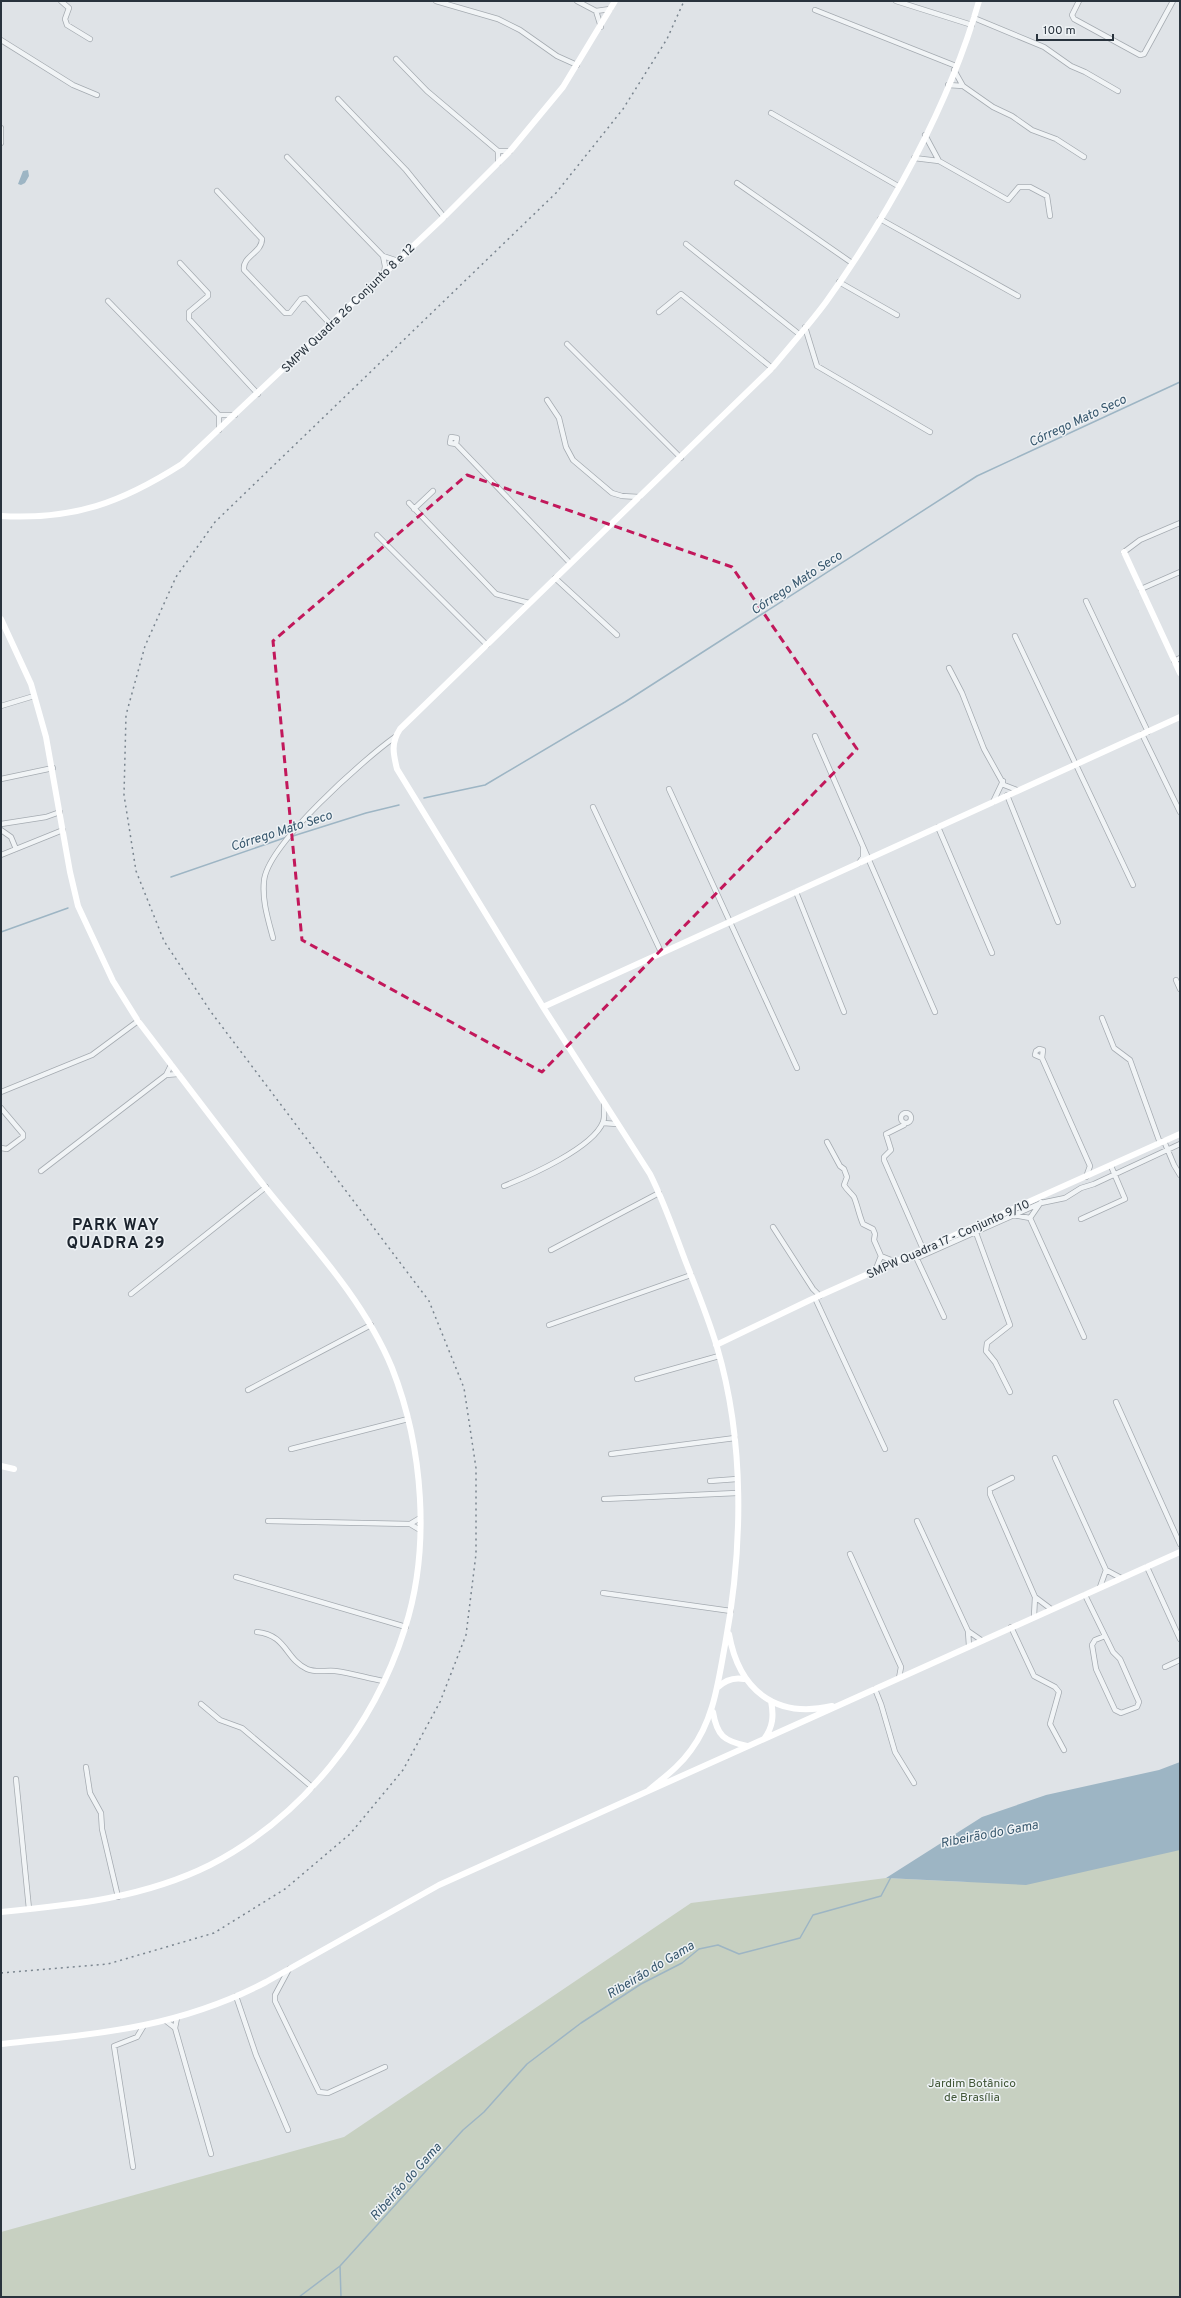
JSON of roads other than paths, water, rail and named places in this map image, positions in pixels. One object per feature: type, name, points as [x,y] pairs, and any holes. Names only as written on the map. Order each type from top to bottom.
[{"type":"street","points":[[61,1],[69,8],[65,19],[67,25],[90,38]]},
{"type":"street","points":[[436,1],[498,19],[520,30],[557,56],[577,65]]},
{"type":"street","points":[[577,1],[596,11],[612,9]]},
{"type":"street","name":"SMPW Quadra 26 Conjunto 8 e 12","points":[[1,516],[11,517],[77,512],[113,502],[148,486],[182,464],[219,431],[398,261],[510,152],[544,111],[577,65],[612,9],[615,1]]},
{"type":"street","points":[[896,1],[973,22],[1044,47],[1071,66],[1086,72],[1118,91]]},
{"type":"street","points":[[648,1791],[676,1768],[688,1754],[713,1711],[731,1611],[736,1569],[737,1479],[735,1438],[719,1356],[691,1275],[659,1193],[397,769],[393,747],[395,737],[400,729],[554,578],[681,458],[772,368],[800,334],[839,282],[880,220],[914,158],[948,85],[973,22],[979,1]]},
{"type":"street","points":[[1080,1],[1072,15],[1074,19],[1140,55],[1144,54],[1173,1]]},
{"type":"street","points":[[815,10],[955,68],[963,86],[993,107],[1012,116],[1032,130],[1056,139],[1084,157]]},
{"type":"street","points":[[596,11],[601,27]]},
{"type":"street","points":[[1,40],[73,85],[97,95]]},
{"type":"street","points":[[396,58],[427,91],[498,151],[510,152]]},
{"type":"street","points":[[948,85],[963,86]]},
{"type":"street","points":[[338,99],[406,170],[444,217]]},
{"type":"street","points":[[771,113],[898,186]]},
{"type":"street","points":[[1,128],[1,143]]},
{"type":"street","points":[[925,135],[938,161]]},
{"type":"street","points":[[498,151],[498,163]]},
{"type":"street","points":[[287,157],[383,256],[398,261]]},
{"type":"street","points":[[914,158],[938,161],[1008,200],[1019,187],[1030,187],[1047,196],[1050,216]]},
{"type":"street","points":[[737,183],[852,263]]},
{"type":"street","points":[[216,191],[262,239],[260,246],[245,262],[244,270],[285,313],[290,313],[301,299],[306,298],[331,324]]},
{"type":"street","points":[[880,220],[1018,296]]},
{"type":"street","points":[[686,244],[800,334]]},
{"type":"street","points":[[383,256],[385,266],[384,274]]},
{"type":"street","points":[[180,263],[208,293],[208,296],[190,312],[189,319],[258,394]]},
{"type":"street","points":[[839,282],[897,315]]},
{"type":"street","points":[[659,312],[681,294],[772,368]]},
{"type":"street","points":[[108,301],[219,415],[219,431]]},
{"type":"street","points":[[805,327],[816,366],[930,432]]},
{"type":"street","points":[[567,344],[681,458]]},
{"type":"street","points":[[547,400],[559,418],[566,447],[573,460],[612,493],[622,496],[639,497]]},
{"type":"street","points":[[219,415],[235,415]]},
{"type":"street","points":[[456,444],[570,563]]},
{"type":"street","points":[[414,508],[433,491]]},
{"type":"street","points":[[409,503],[496,594],[529,603]]},
{"type":"street","name":"SMPW Quadra 26 Conjunto 8 e 12","points":[[1,521],[11,517]]},
{"type":"street","points":[[1180,524],[1140,540],[1124,552],[1177,659],[1180,673]]},
{"type":"street","points":[[376,535],[487,645]]},
{"type":"street","points":[[1141,589],[1180,572]]},
{"type":"street","points":[[554,578],[617,635]]},
{"type":"street","points":[[1086,600],[1180,812]]},
{"type":"street","points":[[1,619],[34,696],[53,768],[63,830],[78,906],[113,981],[138,1021],[266,1187],[316,1249],[371,1325],[391,1368],[408,1419],[418,1464],[420,1518],[419,1563],[406,1627],[383,1681],[362,1721],[344,1748],[312,1787],[273,1825],[238,1849],[182,1877],[118,1898],[1,1912]]},
{"type":"street","points":[[1015,636],[1133,885]]},
{"type":"street","points":[[949,668],[962,693],[980,742],[1009,789],[1017,790]]},
{"type":"street","points":[[1,706],[34,696]]},
{"type":"street","points":[[543,1007],[661,952],[870,859],[1017,790],[1180,718]]},
{"type":"street","points":[[814,736],[870,859],[935,1012]]},
{"type":"street","points":[[273,938],[264,904],[264,880],[272,859],[306,816],[379,749],[395,737]]},
{"type":"street","points":[[1,779],[53,768]]},
{"type":"street","points":[[992,802],[1003,781]]},
{"type":"street","points":[[669,789],[797,1068]]},
{"type":"street","points":[[1007,795],[1058,922]]},
{"type":"street","points":[[593,807],[661,952]]},
{"type":"street","points":[[1,824],[46,817],[60,812]]},
{"type":"street","points":[[938,827],[992,953]]},
{"type":"street","points":[[1,830],[11,838],[16,849]]},
{"type":"street","points":[[1,855],[63,830]]},
{"type":"street","points":[[858,864],[863,857],[863,844]]},
{"type":"street","points":[[796,892],[844,1012]]},
{"type":"street","points":[[1176,980],[1180,989]]},
{"type":"street","points":[[1102,1018],[1114,1048],[1130,1060],[1162,1142],[1167,1148],[1180,1175]]},
{"type":"street","points":[[1,1092],[92,1055],[138,1021]]},
{"type":"street","points":[[1042,1058],[1090,1166],[1086,1177]]},
{"type":"street","points":[[41,1171],[166,1075],[171,1065]]},
{"type":"street","points":[[166,1075],[178,1074]]},
{"type":"street","points":[[504,1186],[545,1168],[570,1153],[594,1134],[603,1123],[604,1104]]},
{"type":"street","points":[[1,1108],[23,1134],[23,1137],[7,1149],[1,1148]]},
{"type":"street","points":[[603,1123],[617,1124]]},
{"type":"street","points":[[904,1124],[886,1134],[891,1150],[884,1157],[884,1160],[921,1241],[923,1249]]},
{"type":"street","name":"SMPW Quadra 17 - Conjunto 9/10","points":[[716,1346],[815,1298],[896,1262],[916,1256],[923,1249],[975,1230],[1003,1214],[1180,1134]]},
{"type":"street","points":[[827,1142],[840,1166],[844,1169],[847,1177],[844,1185],[852,1195],[860,1212],[860,1217],[863,1224],[873,1229],[875,1234],[874,1240],[880,1256],[875,1271]]},
{"type":"street","points":[[944,1317],[916,1256],[1041,1202],[1065,1198],[1081,1188],[1115,1174],[1167,1148],[1180,1144]]},
{"type":"street","points":[[1090,1166],[1101,1170]]},
{"type":"street","points":[[1081,1219],[1125,1199],[1111,1166]]},
{"type":"street","points":[[131,1294],[266,1187]]},
{"type":"street","points":[[551,1250],[659,1193]]},
{"type":"street","points":[[1030,1218],[1044,1196]]},
{"type":"street","points":[[1003,1214],[1030,1218]]},
{"type":"street","points":[[1030,1218],[1084,1337]]},
{"type":"street","points":[[773,1228],[813,1289],[815,1298],[885,1449]]},
{"type":"street","points":[[975,1230],[1010,1325],[987,1343],[986,1351],[995,1362],[1010,1392]]},
{"type":"street","points":[[921,1241],[931,1246]]},
{"type":"street","points":[[880,1256],[896,1262]]},
{"type":"street","points":[[549,1324],[691,1275]]},
{"type":"street","points":[[813,1289],[815,1298]]},
{"type":"street","points":[[248,1390],[371,1325]]},
{"type":"street","points":[[637,1379],[719,1356]]},
{"type":"street","points":[[1116,1402],[1180,1544]]},
{"type":"street","points":[[291,1448],[408,1419]]},
{"type":"street","points":[[611,1454],[735,1438]]},
{"type":"street","points":[[1055,1458],[1106,1570],[1121,1578]]},
{"type":"street","points":[[1,1466],[14,1469]]},
{"type":"street","points":[[1012,1478],[990,1491],[1035,1597],[1034,1616]]},
{"type":"street","points":[[710,1481],[737,1479]]},
{"type":"street","points":[[604,1499],[737,1493]]},
{"type":"street","points":[[410,1524],[420,1518]]},
{"type":"street","points":[[268,1521],[410,1524],[420,1530]]},
{"type":"street","points":[[917,1521],[968,1631],[969,1646]]},
{"type":"street","points":[[1,2044],[98,2034],[143,2027],[177,2018],[236,1996],[289,1969],[423,1893],[911,1673],[1011,1626],[1085,1595],[1180,1552]]},
{"type":"street","points":[[850,1554],[901,1668],[899,1678]]},
{"type":"street","points":[[1147,1566],[1180,1639]]},
{"type":"street","points":[[1100,1587],[1106,1570]]},
{"type":"street","points":[[236,1577],[406,1627]]},
{"type":"street","points":[[603,1593],[731,1611]]},
{"type":"street","points":[[1085,1595],[1105,1636],[1122,1663],[1139,1702],[1137,1707],[1121,1713],[1115,1710],[1096,1669],[1092,1645],[1094,1640],[1105,1636]]},
{"type":"street","points":[[1035,1597],[1050,1609]]},
{"type":"street","points":[[1011,1626],[1034,1676],[1055,1687],[1059,1692],[1050,1724],[1064,1750]]},
{"type":"street","points":[[728,1629],[733,1654],[744,1679],[771,1701],[794,1710],[820,1709],[841,1704]]},
{"type":"street","points":[[968,1631],[981,1640]]},
{"type":"street","points":[[257,1632],[267,1633],[276,1637],[298,1662],[308,1669],[345,1673],[383,1681]]},
{"type":"street","points":[[1165,1667],[1180,1660]]},
{"type":"street","points":[[901,1668],[911,1673]]},
{"type":"street","points":[[718,1688],[723,1682],[732,1678],[744,1679]]},
{"type":"street","points":[[875,1689],[895,1752],[914,1783]]},
{"type":"street","points":[[763,1740],[772,1727],[773,1718],[771,1701]]},
{"type":"street","points":[[202,1704],[220,1720],[242,1728],[312,1787]]},
{"type":"street","points":[[713,1711],[718,1730],[724,1737],[728,1741],[748,1746]]},
{"type":"street","points":[[86,1767],[90,1793],[101,1812],[102,1829],[118,1898]]},
{"type":"street","points":[[16,1779],[29,1909]]},
{"type":"street","points":[[289,1969],[275,1995],[275,2001],[319,2092],[328,2093],[385,2067]]},
{"type":"street","points":[[236,1996],[253,2048],[288,2130]]},
{"type":"street","points":[[177,2018],[175,2028],[211,2154]]},
{"type":"street","points":[[166,2021],[175,2028]]},
{"type":"street","points":[[133,2167],[114,2046],[137,2037],[143,2027]]},
{"type":"water","points":[[28,170],[29,176],[25,183],[21,185],[18,184],[23,171]]},
{"type":"water","points":[[1180,1762],[1180,1850],[1026,1885],[886,1878],[982,1817],[1046,1795],[1159,1770]]},
{"type":"waterway","name":"Córrego Mato Seco","points":[[424,798],[485,785],[625,702],[977,476],[1180,382]]},
{"type":"waterway","name":"Córrego Mato Seco","points":[[293,836],[366,813],[399,805]]},
{"type":"waterway","name":"Córrego Mato Seco","points":[[171,877],[287,837]]},
{"type":"waterway","name":"Córrego Mato Seco","points":[[1,932],[68,908]]},
{"type":"waterway","name":"Ribeirão do Gama","points":[[299,2297],[340,2266],[463,2130],[484,2112],[527,2064],[581,2023],[641,1984],[682,1963],[699,1949],[718,1945],[739,1954],[800,1938],[813,1915],[881,1896],[891,1877]]},
{"type":"waterway","points":[[340,2266],[341,2297]]},
{"type":"railway","points":[[1,1973],[108,1964],[214,1933],[285,1889],[350,1834],[403,1770],[440,1702],[466,1635],[476,1554],[476,1468],[464,1388],[429,1301],[211,1012],[164,941],[136,871],[124,795],[126,715],[145,646],[176,577],[215,522],[556,193],[623,109],[667,39],[684,1]]},
{"type":"district","name":"PARK WAY QUADRA 29","points":[[116,1233]]},
{"type":"park label","name":"Jardim Botânico de Brasília","points":[[972,2090]]}]
